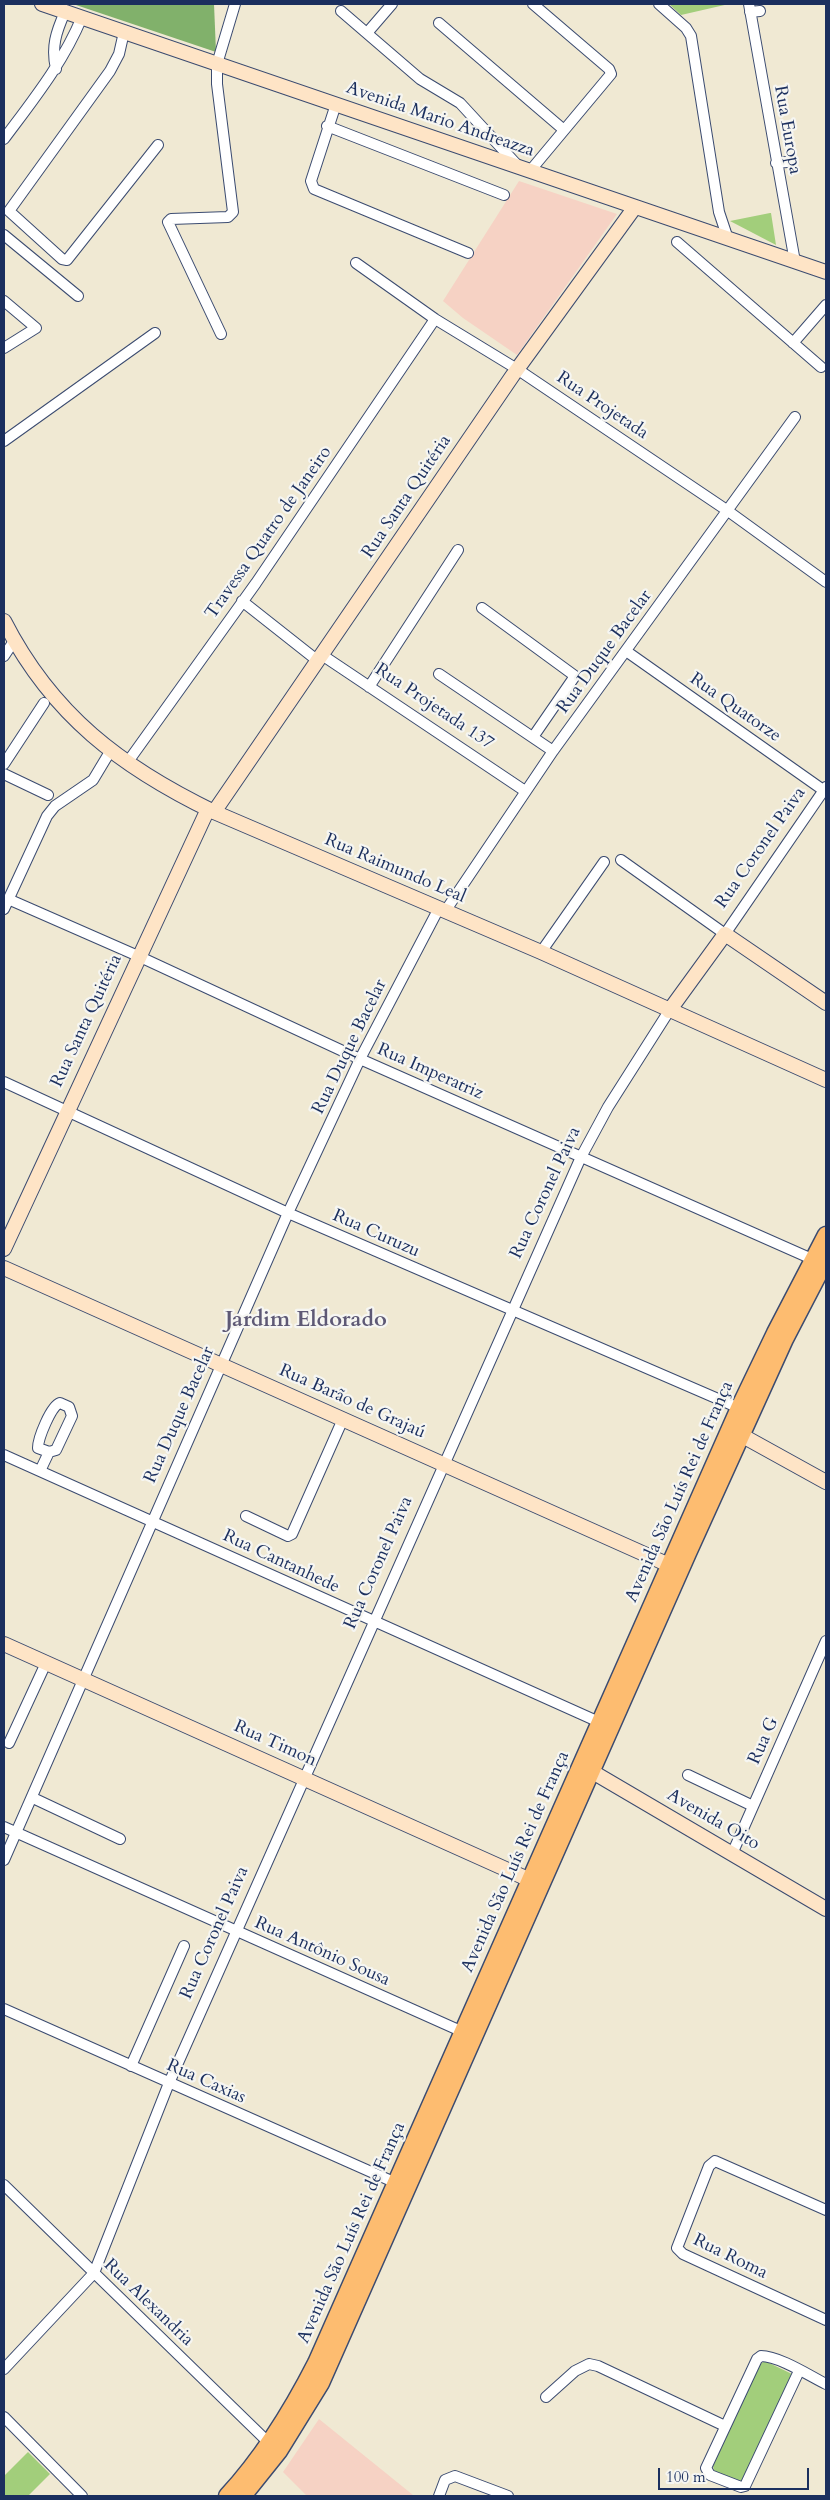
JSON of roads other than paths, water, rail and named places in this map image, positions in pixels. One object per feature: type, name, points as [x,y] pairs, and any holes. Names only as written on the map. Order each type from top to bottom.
[{"type":"main road","name":"Avenida São Luís Rei de França","points":[[227,2496],[270,2444],[296,2402],[316,2363],[530,1880],[585,1771],[599,1722],[741,1436],[786,1339],[819,1260],[826,1235]]},
{"type":"main road","name":"Avenida São Luís Rei de França","points":[[243,2496],[279,2452],[321,2383],[585,1771],[677,1563],[739,1408],[819,1260]]},
{"type":"street","name":"Avenida Mario Andreazza","points":[[42,4],[826,272]]},
{"type":"street","points":[[221,334],[168,222],[171,219],[228,217],[233,212],[217,64],[235,4]]},
{"type":"street","points":[[367,33],[392,4]]},
{"type":"street","points":[[341,11],[420,78],[460,103],[525,169],[564,130],[610,72],[533,4]]},
{"type":"street","points":[[659,4],[686,28],[691,36],[719,212],[728,239]]},
{"type":"street","name":"Rua Europa","points":[[753,9],[778,146],[776,163],[795,262]]},
{"type":"street","points":[[56,69],[52,54],[55,33],[65,12]]},
{"type":"street","points":[[4,139],[56,69],[82,17]]},
{"type":"street","points":[[439,23],[564,130]]},
{"type":"street","points":[[124,32],[119,54],[110,71],[9,211],[62,259],[67,260],[158,145]]},
{"type":"street","points":[[336,104],[327,126],[311,181],[314,189],[468,253]]},
{"type":"street","points":[[327,126],[504,195]]},
{"type":"street","points":[[776,163],[787,162]]},
{"type":"street","name":"Rua Santa Quitéria","points":[[4,1249],[138,956],[211,810],[320,658],[517,369],[635,207]]},
{"type":"street","points":[[4,234],[78,296]]},
{"type":"street","points":[[677,242],[821,367]]},
{"type":"street","name":"Rua Projetada","points":[[356,263],[435,319],[517,369],[728,511],[826,582]]},
{"type":"street","points":[[4,301],[36,328],[4,348]]},
{"type":"street","points":[[793,344],[826,305]]},
{"type":"street","name":"Travessa Quatro de Janeiro","points":[[126,763],[242,602],[435,319]]},
{"type":"street","points":[[4,441],[155,333]]},
{"type":"street","name":"Rua Duque Bacelar","points":[[4,1860],[85,1680],[220,1364],[288,1213],[360,1059],[442,909],[553,751],[795,417]]},
{"type":"street","points":[[369,686],[458,550]]},
{"type":"street","name":"Rua Projetada 137","points":[[242,602],[320,658],[369,686],[525,791]]},
{"type":"street","points":[[482,608],[575,676],[532,737]]},
{"type":"street","name":"Rua Raimundo Leal","points":[[4,621],[14,641],[51,695],[126,763],[174,792],[211,810],[542,952],[669,1011],[826,1080]]},
{"type":"street","points":[[4,656],[14,641]]},
{"type":"street","name":"Rua Quatorze","points":[[626,651],[826,790]]},
{"type":"street","points":[[439,674],[553,751]]},
{"type":"street","points":[[4,764],[44,703]]},
{"type":"street","points":[[6,904],[51,810],[92,780],[111,750]]},
{"type":"street","points":[[4,774],[48,795]]},
{"type":"street","name":"Rua Coronel Paiva","points":[[4,2369],[94,2273],[169,2083],[581,1157],[608,1107],[669,1011],[826,790]]},
{"type":"street","points":[[621,860],[826,1003]]},
{"type":"street","points":[[542,952],[604,862]]},
{"type":"street","name":"Rua Imperatriz","points":[[6,904],[138,956],[360,1059],[819,1260]]},
{"type":"street","name":"Rua Curuzu","points":[[4,1082],[288,1213],[513,1312],[739,1408]]},
{"type":"street","name":"Rua Barão de Grajaú","points":[[4,1268],[444,1464],[677,1563]]},
{"type":"street","points":[[60,1403],[69,1406],[72,1416],[56,1450],[48,1452],[38,1448],[38,1440],[54,1406],[60,1403]]},
{"type":"street","points":[[246,1516],[288,1536],[292,1534],[343,1419]]},
{"type":"street","points":[[741,1436],[826,1482]]},
{"type":"street","points":[[40,1471],[48,1452]]},
{"type":"street","name":"Rua Cantanhede","points":[[4,1455],[599,1722]]},
{"type":"street","name":"Rua G","points":[[732,1854],[826,1641]]},
{"type":"street","name":"Rua Timon","points":[[4,1644],[305,1777],[530,1880]]},
{"type":"street","points":[[9,1744],[46,1663]]},
{"type":"street","name":"Avenida Oito","points":[[585,1771],[826,1908]]},
{"type":"street","points":[[688,1775],[753,1806]]},
{"type":"street","points":[[33,1798],[120,1839]]},
{"type":"street","name":"Rua Antônio Sousa","points":[[4,1827],[463,2032]]},
{"type":"street","points":[[131,2066],[184,1946]]},
{"type":"street","name":"Rua Caxias","points":[[4,2010],[169,2083],[291,2142],[396,2184]]},
{"type":"street","name":"Rua Roma","points":[[826,2210],[718,2161],[712,2162],[678,2243],[679,2251],[826,2320]]},
{"type":"street","name":"Rua Alexandria","points":[[4,2184],[270,2444]]},
{"type":"street","points":[[799,2371],[745,2486],[741,2487],[707,2472],[706,2468],[757,2359],[762,2356],[769,2357],[799,2371],[826,2384]]},
{"type":"street","points":[[546,2397],[575,2371],[589,2364],[598,2366],[725,2426]]},
{"type":"street","points":[[4,2417],[79,2495]]},
{"type":"street","points":[[439,2496],[445,2480],[455,2476],[508,2496]]},
{"type":"district","name":"Jardim Eldorado","points":[[306,1321]]}]
